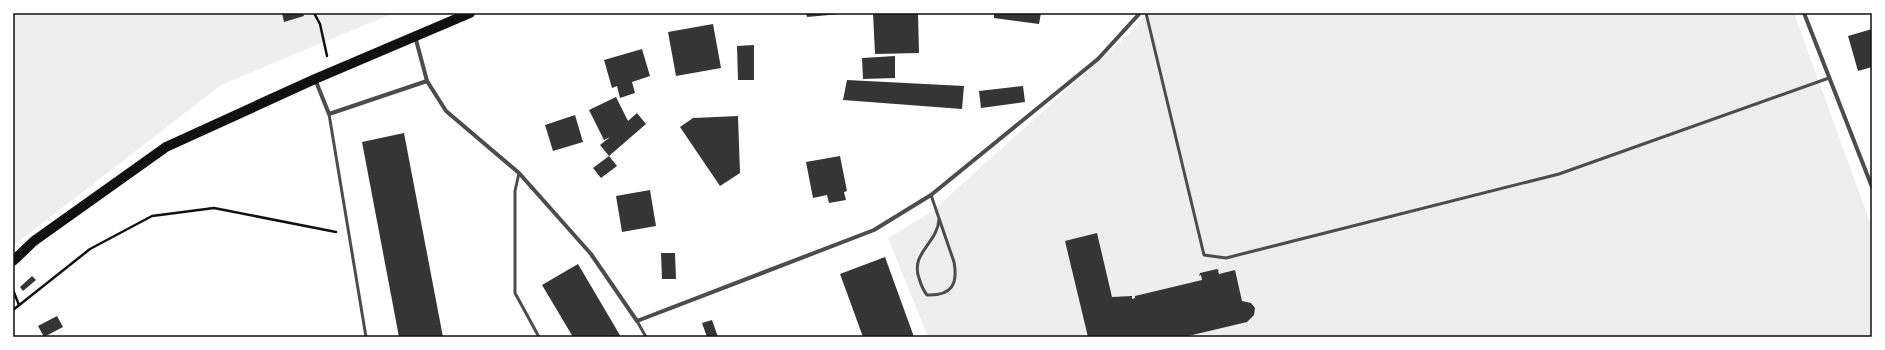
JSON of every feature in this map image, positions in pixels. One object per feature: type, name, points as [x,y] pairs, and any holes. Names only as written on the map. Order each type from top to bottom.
[{"type":"main road","points":[[13,261],[34,242],[166,147],[315,79],[470,13]]},
{"type":"street","points":[[415,36],[427,81],[446,111],[519,173],[591,254],[636,321],[874,230],[931,195],[1098,59],[1140,13]]},
{"type":"street","points":[[1804,13],[1872,187]]},
{"type":"street","points":[[315,79],[329,114],[427,81]]},
{"type":"lane","points":[[1146,13],[1204,255],[1226,258],[1558,174],[1829,78]]},
{"type":"lane","points":[[329,114],[366,337]]},
{"type":"lane","points":[[519,173],[515,191],[515,293],[538,337]]},
{"type":"lane","points":[[931,195],[954,262],[956,273],[955,282],[949,291],[936,295],[927,295],[923,290],[916,272],[916,264],[938,228],[939,219]]},
{"type":"lane","points":[[636,321],[646,337]]},
{"type":"path","points":[[314,13],[320,24],[331,72]]},
{"type":"path","points":[[13,310],[90,249],[152,216],[214,208],[348,235]]},
{"type":"path","points":[[13,290],[19,305]]},
{"type":"shaded area","points":[[13,13],[394,13],[221,85],[13,246]]},
{"type":"shaded area","points":[[1148,13],[1794,13],[1872,228],[1872,337],[928,337],[888,238],[931,212],[1130,33]]},
{"type":"building","points":[[282,13],[303,13],[304,16],[284,22]]},
{"type":"building","points":[[806,13],[840,13],[840,14],[807,17]]},
{"type":"building","points":[[873,13],[918,13],[919,53],[875,54]]},
{"type":"building","points":[[994,13],[1041,13],[1039,24],[994,18]]},
{"type":"building","points":[[713,24],[721,68],[676,76],[668,32]]},
{"type":"building","points":[[1872,29],[1872,67],[1858,71],[1848,36]]},
{"type":"building","points":[[754,45],[754,80],[738,80],[737,46]]},
{"type":"building","points":[[642,49],[650,76],[632,82],[635,93],[620,98],[617,86],[612,88],[604,60]]},
{"type":"building","points":[[895,56],[895,78],[863,79],[862,58]]},
{"type":"building","points":[[847,80],[964,86],[962,109],[843,100]]},
{"type":"building","points":[[1023,86],[1025,102],[981,108],[979,91]]},
{"type":"building","points":[[616,97],[628,121],[637,113],[646,124],[609,156],[600,145],[610,137],[604,140],[589,110]]},
{"type":"building","points":[[575,115],[583,142],[553,151],[545,125]]},
{"type":"building","points":[[738,116],[740,173],[720,186],[680,127],[693,118]]},
{"type":"building","points":[[404,133],[443,337],[399,337],[362,142]]},
{"type":"building","points":[[609,156],[617,166],[601,178],[593,168]]},
{"type":"building","points":[[840,156],[847,191],[844,192],[846,200],[829,203],[827,195],[813,198],[806,162]]},
{"type":"building","points":[[650,190],[656,226],[622,232],[616,196]]},
{"type":"building","points":[[1097,233],[1112,297],[1132,296],[1132,299],[1135,298],[1135,296],[1202,280],[1201,275],[1199,276],[1200,273],[1217,269],[1219,274],[1235,270],[1242,301],[1251,303],[1255,308],[1254,315],[1247,322],[1184,337],[1088,337],[1065,241]]},
{"type":"building","points":[[661,253],[675,253],[676,279],[662,279]]},
{"type":"building","points":[[885,257],[914,337],[863,337],[840,274]]},
{"type":"building","points":[[578,264],[621,337],[573,337],[542,285]]},
{"type":"building","points":[[32,276],[36,280],[23,291],[20,287]]},
{"type":"building","points":[[57,316],[63,327],[44,337],[38,326]]},
{"type":"building","points":[[712,320],[718,337],[707,337],[702,323]]}]
